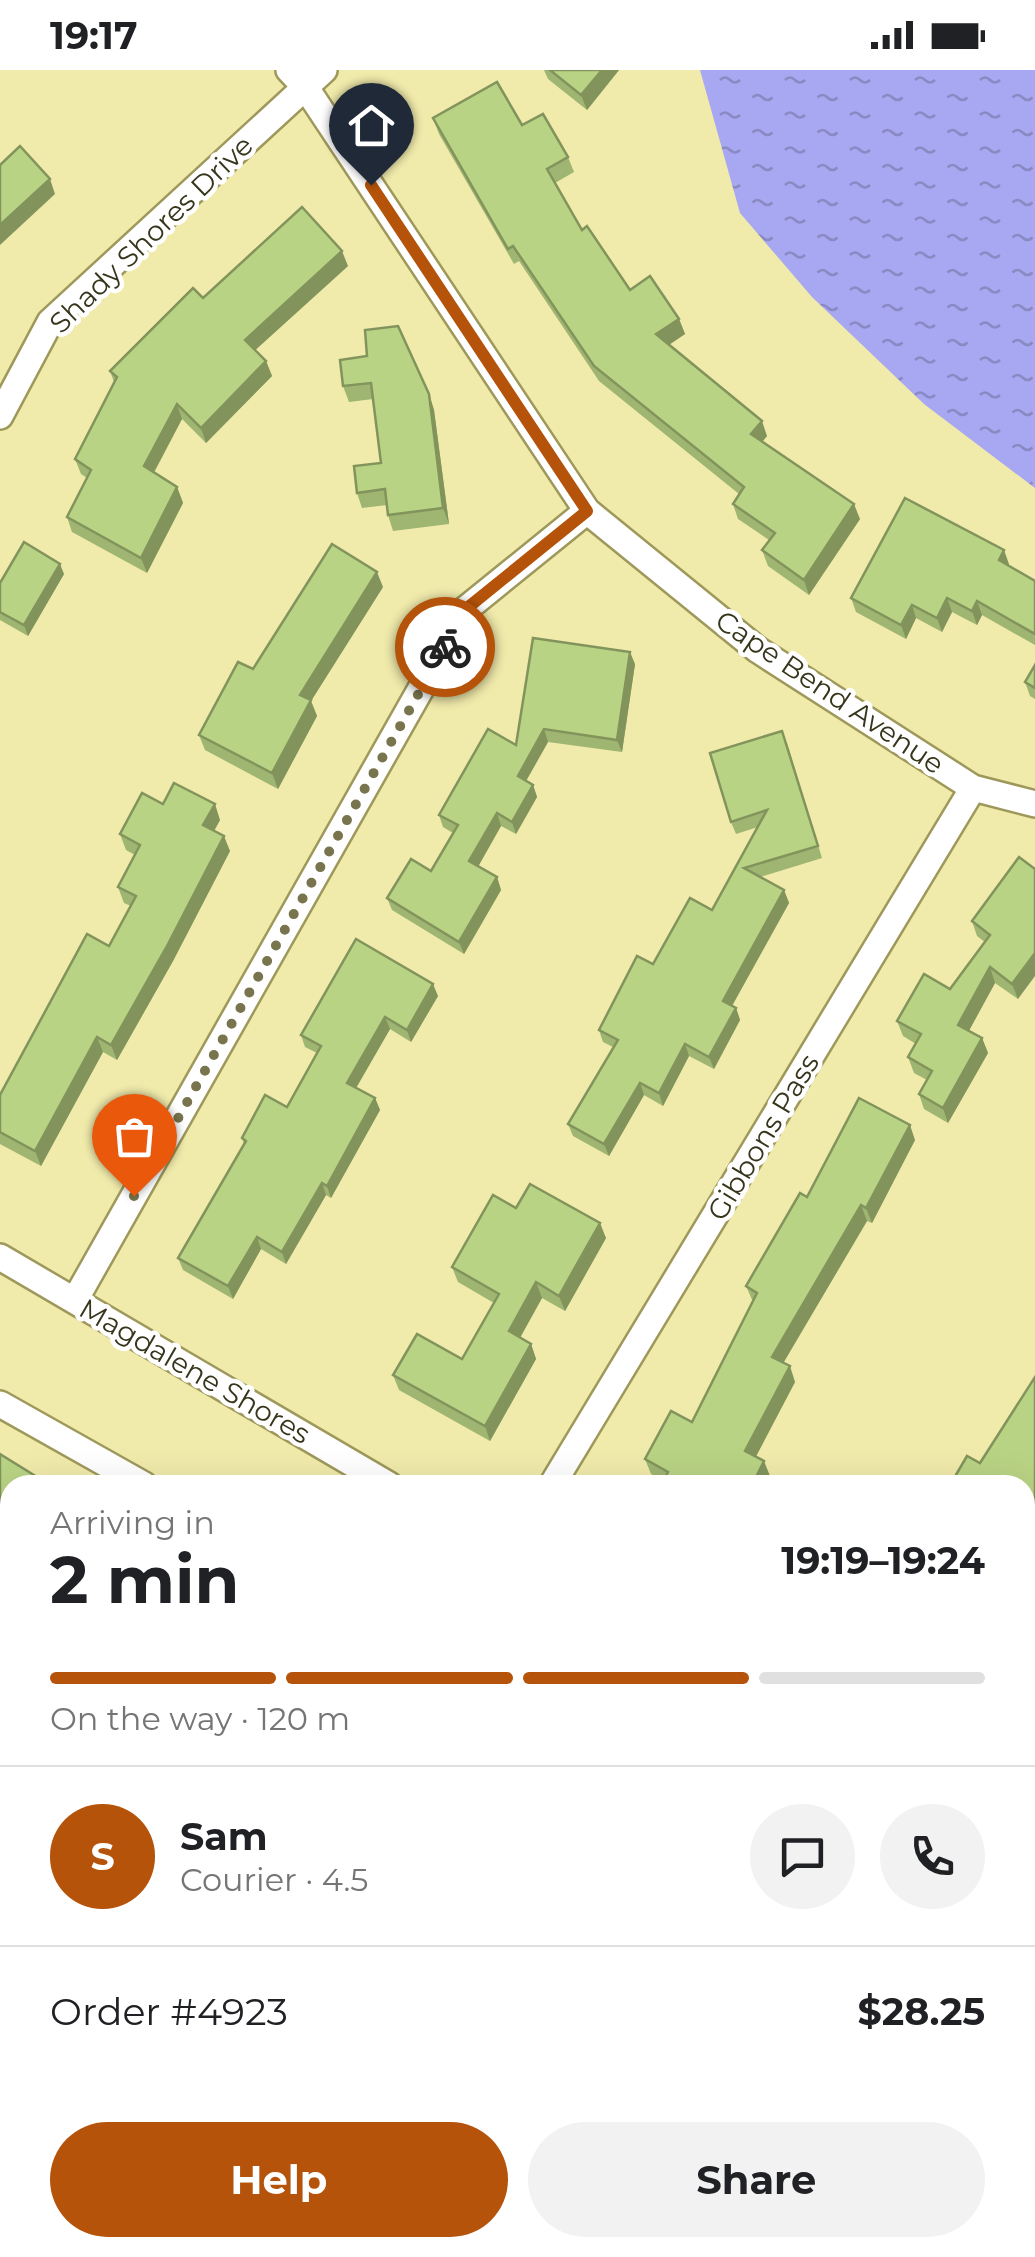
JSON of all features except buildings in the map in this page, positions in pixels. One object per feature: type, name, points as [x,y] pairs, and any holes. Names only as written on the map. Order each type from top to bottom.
[{"type":"street","name":"Shady Shores Drive","points":[[0,416],[50,322],[306,76]]},
{"type":"street","name":"Cape Bend Avenue","points":[[306,76],[587,511],[758,650],[973,788],[1035,804]]},
{"type":"street","points":[[75,1300],[466,609],[587,511]]},
{"type":"street","name":"Gibbons Pass","points":[[558,1475],[973,788]]},
{"type":"street","name":"Magdalene Shores","points":[[0,1256],[372,1475]]},
{"type":"street","points":[[0,1404],[126,1475]]},
{"type":"water","points":[[700,70],[1035,70],[1035,488],[924,404],[812,297],[740,213]]},
{"type":"way so far","points":[[134,1196],[445,647]]},
{"type":"route","points":[[371,185],[587,511],[466,609],[445,647]]}]
